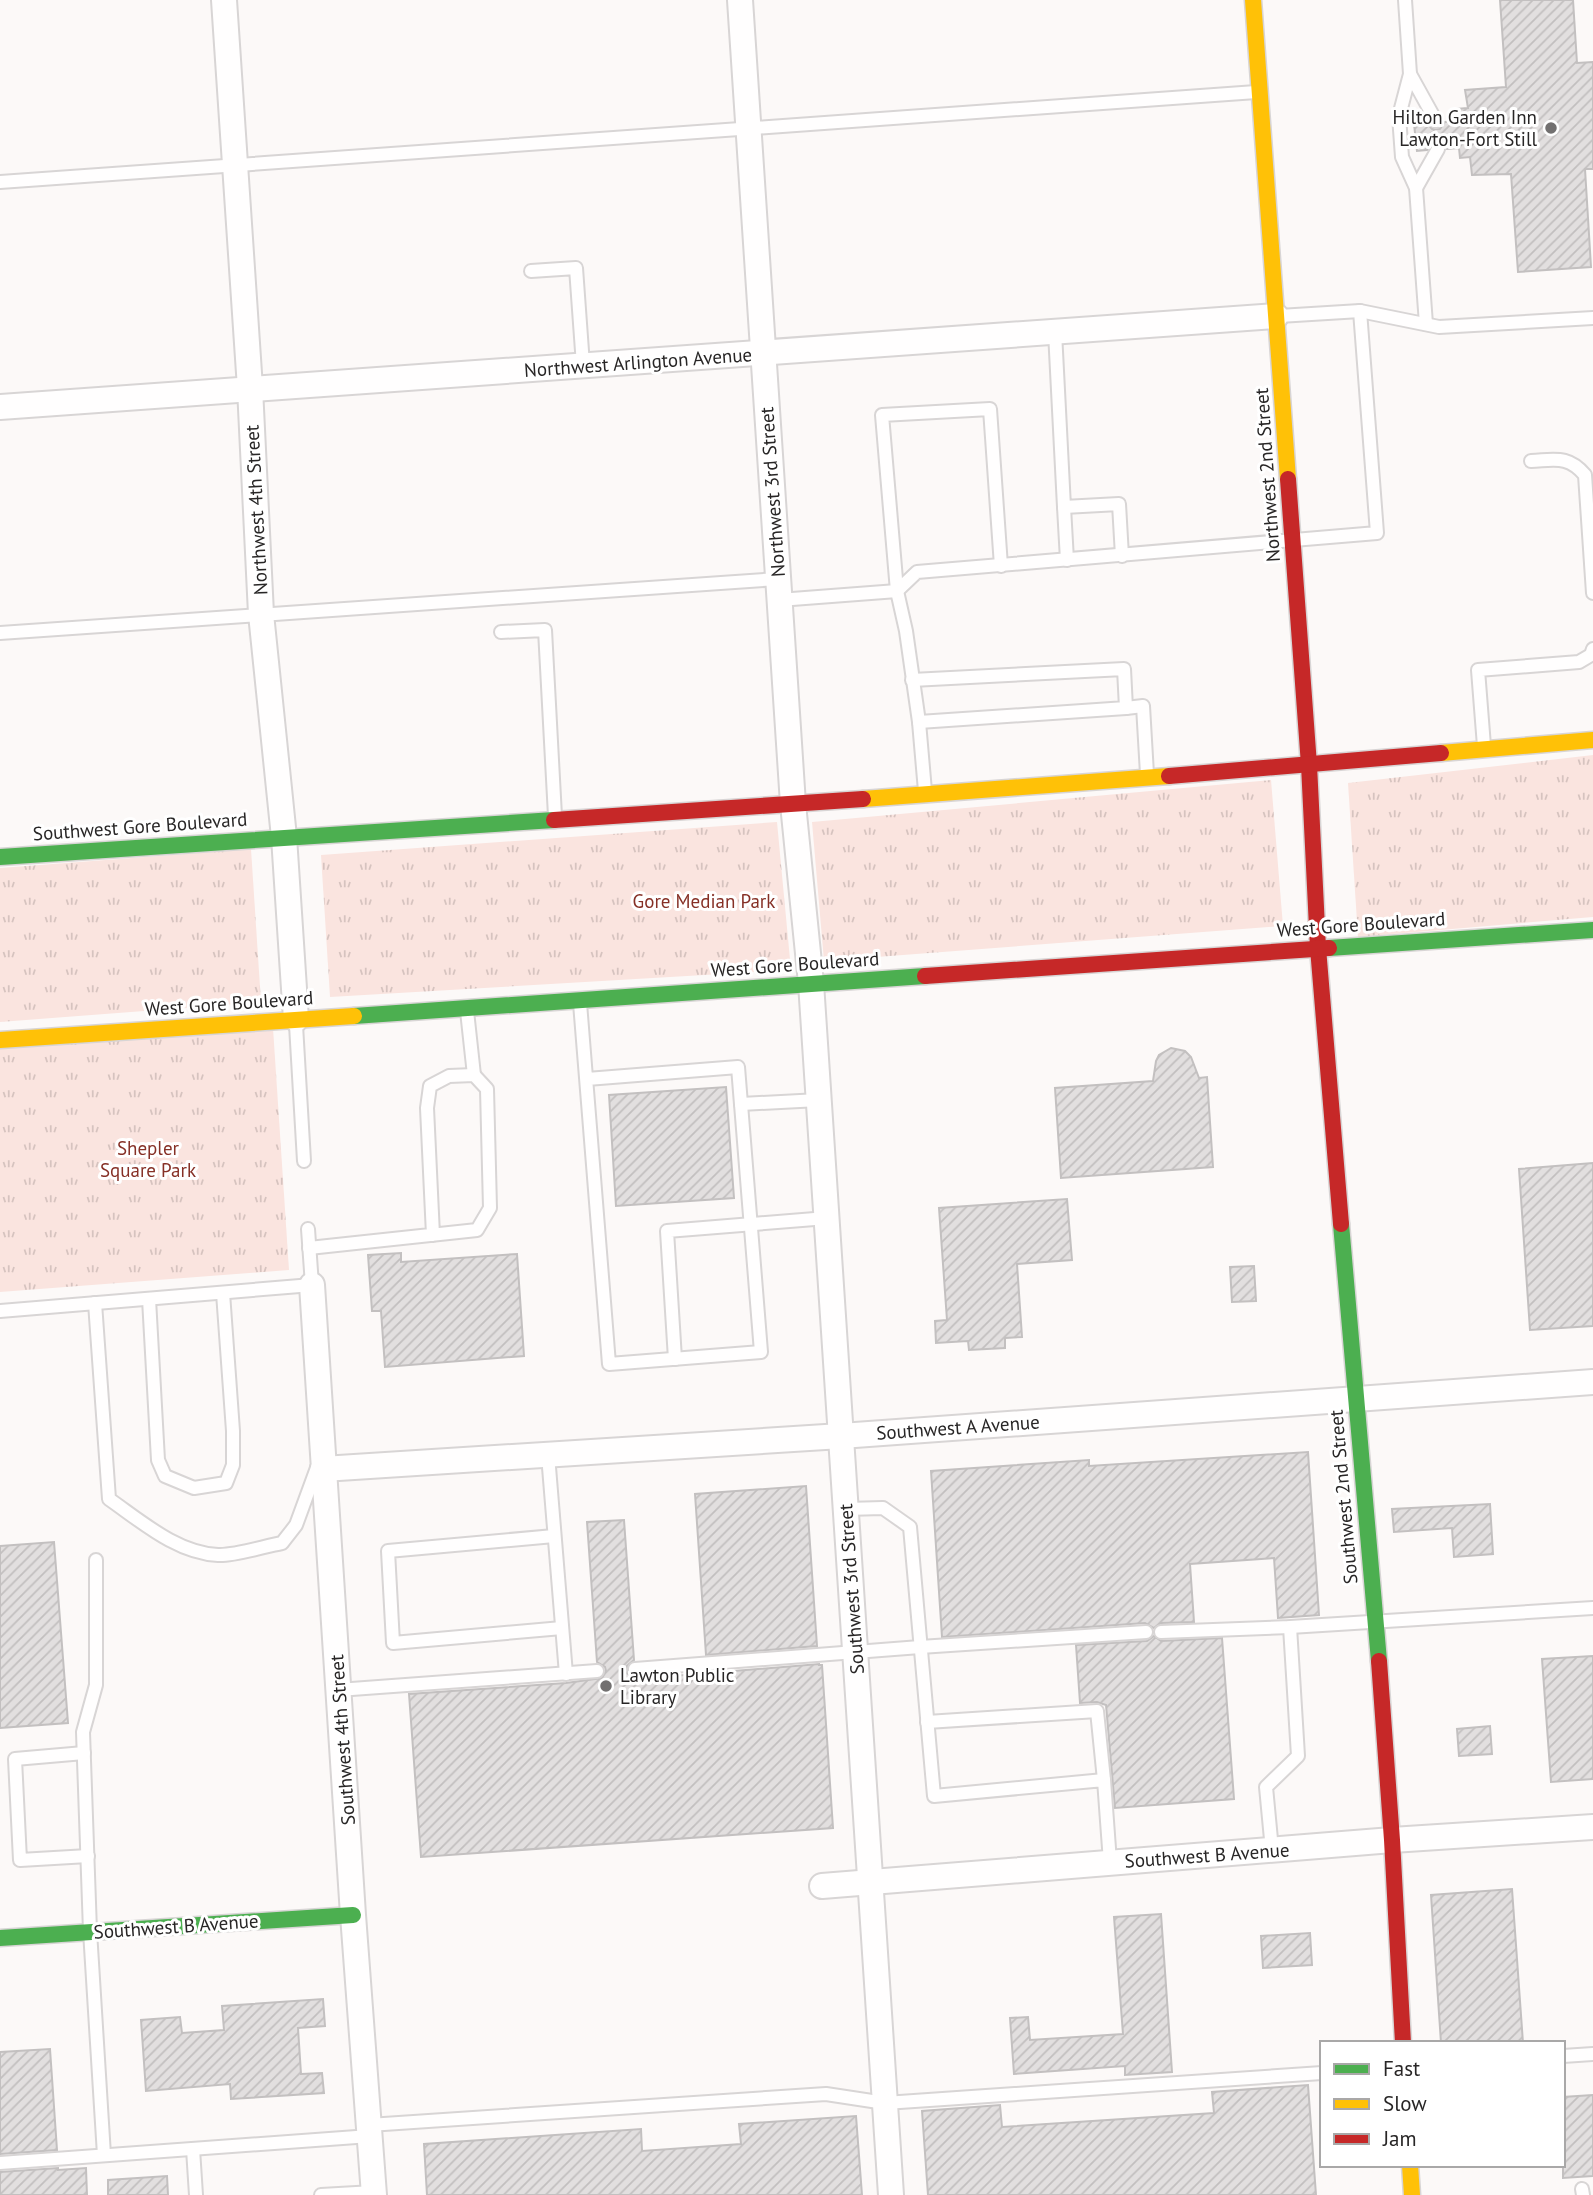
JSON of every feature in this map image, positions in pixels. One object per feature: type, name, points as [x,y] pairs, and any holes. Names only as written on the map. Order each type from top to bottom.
[{"type":"main road","name":"Northwest 2nd Street","points":[[1253,0],[1309,765],[1318,948]]},
{"type":"main road","points":[[284,837],[1147,778],[1593,740]]},
{"type":"main road","name":"Southwest Gore Boulevard","points":[[0,857],[284,837]]},
{"type":"main road","name":"West Gore Boulevard","points":[[0,1040],[1593,930]]},
{"type":"main road","name":"Southwest 2nd Street","points":[[1318,948],[1376,1622],[1403,2041]]},
{"type":"main road","name":"Southwest B Avenue","points":[[0,1938],[353,1915]]},
{"type":"main road","points":[[1410,2167],[1412,2195]]},
{"type":"street","name":"Northwest 4th Street","points":[[224,0],[250,387],[261,614],[284,837],[296,1020]]},
{"type":"street","name":"Northwest 3rd Street","points":[[740,0],[793,804],[811,984]]},
{"type":"street","name":"Northwest Arlington Avenue","points":[[0,407],[250,387],[764,354],[1276,316]]},
{"type":"street","name":"Southwest 3rd Street","points":[[811,984],[891,2195]]},
{"type":"street","name":"Southwest 4th Street","points":[[312,1286],[374,2193]]},
{"type":"street","name":"Southwest A Avenue","points":[[323,1462],[548,1455],[1593,1382]]},
{"type":"street","name":"Southwest B Avenue","points":[[822,1886],[1593,1826]]},
{"type":"lane","points":[[1405,0],[1410,74],[1399,116],[1402,157],[1416,188],[1426,324]]},
{"type":"lane","points":[[1410,74],[1436,121]]},
{"type":"lane","points":[[0,182],[1260,92]]},
{"type":"lane","points":[[1416,188],[1438,149]]},
{"type":"lane","points":[[531,271],[576,268],[583,365]]},
{"type":"lane","points":[[0,633],[261,614],[779,590],[897,591],[917,572],[1377,533],[1360,312]]},
{"type":"lane","points":[[1276,316],[1360,312],[1439,327],[1593,318]]},
{"type":"lane","points":[[1055,332],[1067,560]]},
{"type":"lane","points":[[925,794],[919,722],[906,631],[897,591],[881,415],[990,409],[1001,566]]},
{"type":"lane","points":[[1531,461],[1561,459],[1575,463],[1585,475],[1593,593]]},
{"type":"lane","points":[[1064,507],[1119,504],[1122,556]]},
{"type":"lane","points":[[501,632],[545,630],[555,820]]},
{"type":"lane","points":[[1485,749],[1478,670],[1579,662],[1591,655],[1593,649]]},
{"type":"lane","points":[[912,680],[1124,669],[1126,708]]},
{"type":"lane","points":[[919,722],[1143,706],[1147,778]]},
{"type":"lane","points":[[580,1000],[609,1364],[761,1352],[738,1067],[587,1079]]},
{"type":"lane","points":[[309,1248],[477,1230],[490,1208],[487,1089],[474,1075],[467,1007]]},
{"type":"lane","points":[[296,1020],[304,1161]]},
{"type":"lane","points":[[433,1235],[427,1108],[430,1086],[449,1076],[474,1075]]},
{"type":"lane","points":[[741,1104],[819,1100]]},
{"type":"lane","points":[[675,1359],[667,1231],[827,1218]]},
{"type":"lane","points":[[0,1311],[312,1286],[308,1229]]},
{"type":"lane","points":[[149,1299],[158,1460],[165,1476],[194,1488],[226,1483],[233,1465],[223,1293]]},
{"type":"lane","points":[[95,1303],[109,1499],[145,1525],[188,1550],[220,1555],[282,1543],[296,1525],[323,1462]]},
{"type":"lane","points":[[548,1455],[566,1674]]},
{"type":"lane","points":[[846,1508],[883,1508],[909,1527],[934,1796],[1104,1780]]},
{"type":"lane","points":[[554,1536],[388,1551],[393,1643],[562,1628]]},
{"type":"lane","points":[[96,1560],[96,1685],[83,1732],[90,1931],[104,2155]]},
{"type":"lane","points":[[1161,1632],[1290,1627],[1593,1608]]},
{"type":"lane","points":[[1272,1850],[1266,1787],[1298,1756],[1290,1627]]},
{"type":"lane","points":[[635,1669],[1146,1632]]},
{"type":"lane","points":[[338,1690],[597,1671]]},
{"type":"lane","points":[[927,1722],[1097,1711],[1110,1863]]},
{"type":"lane","points":[[84,1753],[15,1759],[20,1860],[88,1856]]},
{"type":"lane","points":[[1565,2056],[1593,2054]]},
{"type":"lane","points":[[0,2163],[193,2149],[369,2131],[826,2094],[884,2103],[1320,2074]]},
{"type":"lane","points":[[193,2149],[196,2195]]},
{"type":"lane","points":[[321,2195],[374,2193]]},
{"type":"green space","points":[[1593,755],[1593,917],[1358,937],[1348,783]]},
{"type":"green space","name":"Gore Median Park","points":[[1271,780],[1283,926],[824,961],[812,822]]},
{"type":"green space","name":"Gore Median Park","points":[[777,822],[791,970],[330,997],[321,855]]},
{"type":"green space","points":[[251,849],[261,1002],[0,1022],[0,868]]},
{"type":"green space","name":"Shepler Square Park","points":[[273,1028],[289,1270],[0,1292],[0,1047]]},
{"type":"building","name":"Hilton Garden Inn Lawton-Fort Still","points":[[1500,0],[1573,0],[1577,63],[1593,62],[1593,169],[1585,169],[1591,267],[1518,272],[1511,174],[1472,175],[1470,157],[1460,158],[1459,148],[1447,149],[1439,140],[1433,142],[1427,150],[1417,151],[1414,124],[1427,123],[1432,129],[1440,129],[1445,122],[1457,121],[1456,109],[1468,108],[1465,90],[1506,87]]},
{"type":"building","points":[[1171,1048],[1185,1051],[1191,1057],[1199,1078],[1207,1077],[1213,1167],[1061,1178],[1055,1088],[1153,1081],[1159,1055]]},
{"type":"building","points":[[726,1087],[734,1198],[616,1206],[609,1095]]},
{"type":"building","points":[[1593,1163],[1593,1326],[1530,1330],[1519,1169]]},
{"type":"building","points":[[1067,1199],[1072,1260],[1017,1264],[1022,1337],[1005,1338],[1005,1348],[969,1350],[968,1341],[936,1343],[935,1321],[947,1320],[939,1208]]},
{"type":"building","points":[[401,1253],[401,1262],[517,1254],[524,1356],[385,1367],[381,1311],[372,1311],[368,1255]]},
{"type":"building","points":[[1254,1266],[1256,1301],[1232,1302],[1230,1267]]},
{"type":"building","points":[[1308,1452],[1319,1615],[1278,1618],[1274,1558],[1190,1564],[1194,1622],[1161,1623],[1154,1628],[1145,1623],[942,1637],[931,1471],[1089,1460],[1089,1466]]},
{"type":"building","points":[[806,1486],[817,1646],[706,1655],[695,1494]]},
{"type":"building","points":[[1490,1504],[1493,1554],[1454,1557],[1452,1528],[1394,1532],[1392,1509]]},
{"type":"building","name":"Lawton Public Library","points":[[624,1520],[634,1660],[627,1666],[628,1674],[636,1679],[822,1665],[833,1828],[421,1857],[409,1694],[602,1678],[606,1671],[605,1667],[597,1662],[587,1522]]},
{"type":"building","points":[[54,1542],[68,1723],[0,1728],[0,1546]]},
{"type":"building","points":[[1154,1636],[1161,1641],[1222,1638],[1234,1799],[1115,1808],[1106,1705],[1097,1702],[1080,1703],[1076,1645],[1147,1641]]},
{"type":"building","points":[[1593,1656],[1593,1779],[1551,1782],[1542,1659]]},
{"type":"building","points":[[1490,1726],[1492,1754],[1459,1756],[1457,1729]]},
{"type":"building","points":[[1512,1889],[1523,2041],[1441,2041],[1431,1895]]},
{"type":"building","points":[[1161,1914],[1172,2072],[1125,2075],[1125,2066],[1014,2074],[1010,2018],[1028,2017],[1030,2040],[1123,2034],[1114,1917]]},
{"type":"building","points":[[1310,1933],[1312,1965],[1263,1968],[1261,1936]]},
{"type":"building","points":[[323,1999],[325,2026],[298,2028],[301,2074],[322,2073],[324,2093],[231,2099],[230,2084],[146,2091],[141,2020],[180,2017],[182,2033],[224,2030],[222,2006]]},
{"type":"building","points":[[50,2049],[57,2150],[0,2154],[0,2052]]},
{"type":"building","points":[[1308,2085],[1316,2195],[928,2195],[922,2111],[1000,2105],[1002,2127],[1214,2113],[1212,2092]]},
{"type":"building","points":[[1593,2095],[1593,2176],[1563,2178],[1565,2097]]},
{"type":"building","points":[[856,2116],[862,2195],[427,2195],[424,2144],[641,2129],[642,2151],[741,2144],[739,2124]]},
{"type":"building","points":[[86,2168],[87,2195],[0,2195],[0,2172]]},
{"type":"building","points":[[167,2176],[168,2195],[108,2195],[108,2180]]},
{"type":"traffic: fast","points":[[0,857],[554,820]]},
{"type":"traffic: fast","points":[[1329,948],[1593,930]]},
{"type":"traffic: fast","points":[[354,1016],[925,976]]},
{"type":"traffic: fast","points":[[1341,1224],[1379,1661]]},
{"type":"traffic: fast","points":[[0,1938],[353,1915]]},
{"type":"traffic: slow","points":[[1253,0],[1288,479]]},
{"type":"traffic: slow","points":[[1441,753],[1593,740]]},
{"type":"traffic: slow","points":[[863,799],[1169,776]]},
{"type":"traffic: slow","points":[[0,1040],[354,1016]]},
{"type":"traffic: slow","points":[[1410,2167],[1412,2195]]},
{"type":"traffic: jam","points":[[1288,479],[1309,765],[1318,948]]},
{"type":"traffic: jam","points":[[1169,776],[1441,753]]},
{"type":"traffic: jam","points":[[554,820],[863,799]]},
{"type":"traffic: jam","points":[[1318,948],[1341,1224]]},
{"type":"traffic: jam","points":[[925,976],[1329,948]]},
{"type":"traffic: jam","points":[[1379,1661],[1403,2041]]},
{"type":"place","name":"Hilton Garden Inn Lawton-Fort Still","points":[[1551,128]]},
{"type":"place","name":"Lawton Public Library","points":[[606,1686]]}]
